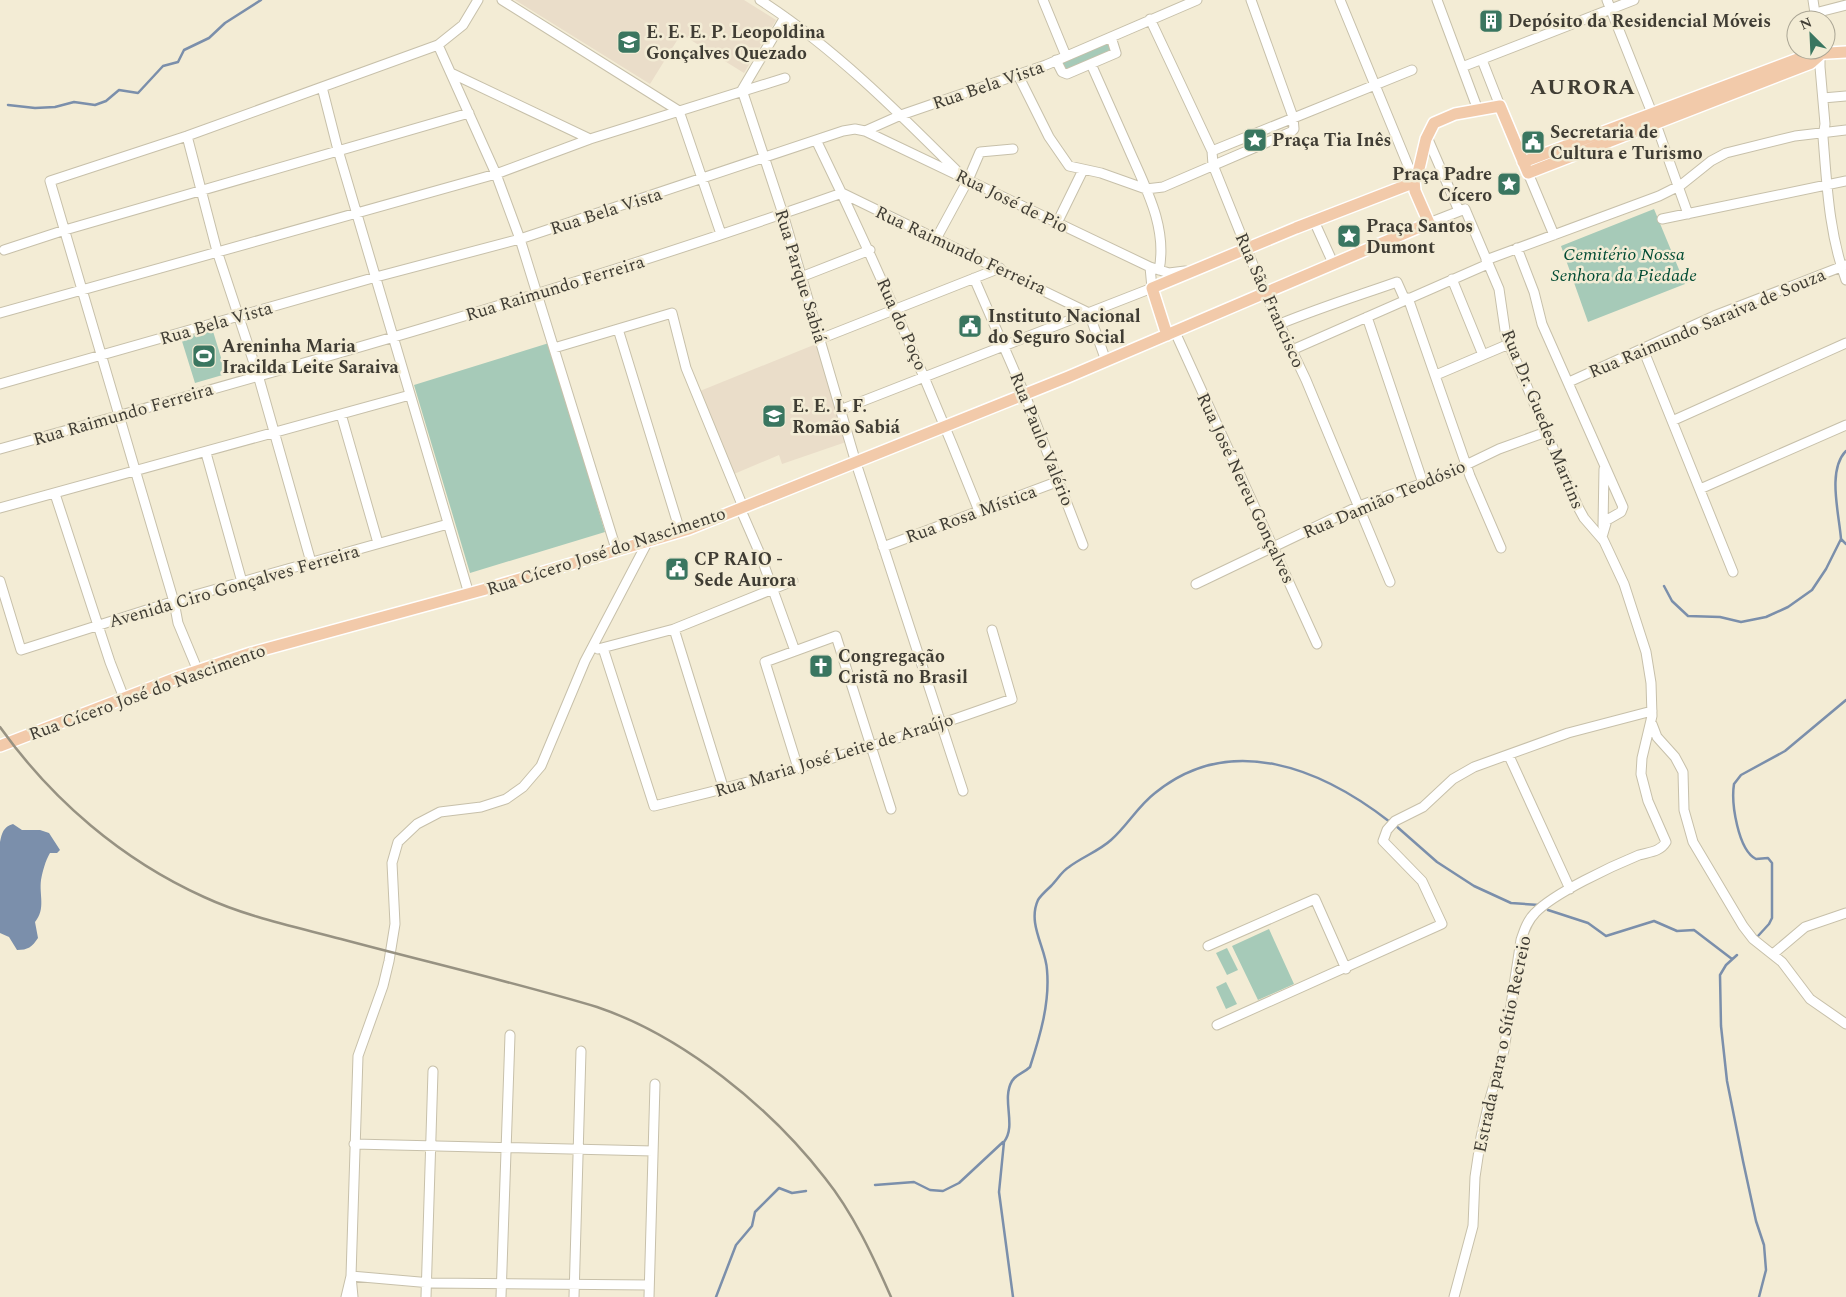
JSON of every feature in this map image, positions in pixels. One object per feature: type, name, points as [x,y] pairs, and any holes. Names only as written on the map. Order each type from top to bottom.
[{"type":"main road","points":[[1152,288],[1314,221],[1405,187],[1414,180],[1420,168],[1427,137],[1432,126],[1439,120],[1500,106],[1526,167],[1654,118],[1795,60]]},
{"type":"main road","points":[[1414,180],[1415,191],[1429,223]]},
{"type":"main road","name":"Rua Cícero José do Nascimento","points":[[5,744],[198,671],[269,648],[469,594],[680,531],[946,427],[1429,223]]},
{"type":"main road","name":"Rua José Nereu Gonçalves","points":[[1152,288],[1171,333]]},
{"type":"street","points":[[198,671],[178,622],[174,602],[50,181],[187,136],[438,45],[463,25],[478,0]]},
{"type":"street","points":[[502,0],[679,111],[722,234]]},
{"type":"street","points":[[1044,0],[1066,56]]},
{"type":"street","name":"Rua Bela Vista","points":[[0,384],[102,357],[376,277],[520,239],[817,142],[850,129],[865,131],[901,115],[1018,75],[1197,0]]},
{"type":"street","points":[[1018,75],[1029,101],[1061,157],[1069,166],[1101,173],[1146,189],[1163,187],[1291,132],[1295,125],[1251,0]]},
{"type":"street","points":[[1340,0],[1414,180]]},
{"type":"street","points":[[1437,0],[1478,110]]},
{"type":"street","points":[[1607,0],[1654,118],[1688,214]]},
{"type":"street","points":[[1462,67],[1634,0]]},
{"type":"street","points":[[762,1],[847,67],[901,115],[966,178]]},
{"type":"street","points":[[1834,10],[1846,5]]},
{"type":"street","points":[[742,90],[785,18]]},
{"type":"street","name":"Rua São Francisco","points":[[1150,19],[1212,151],[1213,165],[1265,292],[1292,350],[1390,582]]},
{"type":"street","points":[[1056,60],[1062,72],[1066,74],[1091,64],[1116,53],[1111,37]]},
{"type":"street","points":[[438,45],[496,174],[520,239],[616,550]]},
{"type":"street","points":[[1482,60],[1500,106]]},
{"type":"street","points":[[1821,60],[1825,124],[1823,132],[1833,238],[1844,266],[1846,280]]},
{"type":"street","name":"Rua José Nereu Gonçalves","points":[[1091,64],[1146,189],[1161,239],[1154,268],[1152,288]]},
{"type":"street","points":[[1212,151],[1412,70]]},
{"type":"street","points":[[450,73],[590,139]]},
{"type":"street","points":[[0,313],[496,174],[590,139],[785,78]]},
{"type":"street","points":[[322,87],[338,150],[469,594]]},
{"type":"street","name":"Rua Parque Sabiá","points":[[742,90],[783,214],[856,463],[963,791]]},
{"type":"street","points":[[1823,98],[1846,96]]},
{"type":"street","points":[[4,250],[64,230],[469,112]]},
{"type":"street","points":[[1292,350],[1518,248],[1639,204],[1678,187],[1724,154],[1760,144],[1823,132],[1846,130]]},
{"type":"street","name":"Rua José de Pio","points":[[865,131],[1154,268]]},
{"type":"street","points":[[187,136],[217,251],[258,375],[311,562]]},
{"type":"street","name":"Rua Dr. Guedes Martins","points":[[1427,137],[1487,262],[1501,296],[1504,330],[1509,344],[1580,511],[1602,536]]},
{"type":"street","name":"Rua do Poço","points":[[817,142],[896,308],[979,511]]},
{"type":"street","points":[[936,239],[980,152],[1013,149]]},
{"type":"street","points":[[1526,167],[1554,235]]},
{"type":"street","points":[[1057,223],[1082,170]]},
{"type":"street","points":[[1662,219],[1846,181]]},
{"type":"street","name":"Rua Raimundo Ferreira","points":[[0,449],[537,294],[842,193],[1000,268],[1089,313]]},
{"type":"street","name":"Rua Cícero José do Nascimento","points":[[1429,223],[1462,210]]},
{"type":"street","points":[[1314,221],[1333,263]]},
{"type":"street","points":[[1518,248],[1534,292],[1542,324],[1623,509],[1608,519],[1602,536]]},
{"type":"street","points":[[801,277],[870,250]]},
{"type":"street","points":[[1154,268],[1176,273],[1211,264]]},
{"type":"street","name":"Rua Raimundo Saraiva de Souza","points":[[1569,382],[1714,316],[1844,266]]},
{"type":"street","points":[[820,339],[1000,268]]},
{"type":"street","name":"Rua Paulo Valério","points":[[974,278],[1025,394],[1083,545]]},
{"type":"street","name":"Rua Dr. Guedes Martins","points":[[1452,279],[1484,355]]},
{"type":"street","points":[[1280,324],[1333,302],[1351,300],[1397,282],[1407,299],[1484,512],[1501,548]]},
{"type":"street","points":[[840,410],[1152,288]]},
{"type":"street","points":[[554,348],[672,313],[686,368],[742,508],[795,651]]},
{"type":"street","points":[[1089,313],[1106,361]]},
{"type":"street","points":[[1367,317],[1423,483]]},
{"type":"street","points":[[618,328],[680,531]]},
{"type":"street","name":"Rua José Nereu Gonçalves","points":[[1171,333],[1317,644]]},
{"type":"street","points":[[1672,421],[1846,343]]},
{"type":"street","points":[[1436,375],[1509,344]]},
{"type":"street","points":[[1643,348],[1734,572]]},
{"type":"street","points":[[0,508],[206,453],[410,395]]},
{"type":"street","points":[[341,414],[378,544]]},
{"type":"street","points":[[1700,490],[1846,425]]},
{"type":"street","name":"Rua Damião Teodósio","points":[[1196,584],[1359,506],[1423,483],[1504,447],[1546,432]]},
{"type":"street","points":[[206,453],[242,582]]},
{"type":"street","points":[[1604,464],[1602,536],[1624,584],[1641,632],[1650,673],[1652,721],[1657,737],[1675,757],[1682,772],[1684,810],[1689,832],[1699,855],[1745,930],[1787,968],[1807,995],[1846,1024]]},
{"type":"street","name":"Rua Rosa Mística","points":[[883,546],[1059,481]]},
{"type":"street","points":[[55,494],[98,626],[124,698]]},
{"type":"street","name":"Avenida Ciro Gonçalves Ferreira","points":[[0,581],[21,650],[174,602],[448,524]]},
{"type":"street","points":[[353,1297],[351,1276],[358,1056],[362,1037],[383,986],[392,946],[395,904],[392,863],[398,842],[417,824],[440,812],[481,807],[506,799],[523,787],[541,766],[590,651],[615,607],[648,540]]},
{"type":"street","points":[[590,651],[674,629],[793,581]]},
{"type":"street","points":[[674,629],[724,790]]},
{"type":"street","name":"Rua Maria José Leite de Araújo","points":[[603,648],[654,806],[724,790],[871,747],[1012,699],[992,630]]},
{"type":"street","points":[[798,768],[765,662],[836,636],[891,809]]},
{"type":"street","points":[[1217,1025],[1346,969],[1442,924],[1422,881],[1383,841],[1392,824],[1423,806],[1474,766],[1509,756],[1568,733],[1652,711]]},
{"type":"street","name":"Estrada para o Sítio Recreio","points":[[1454,1297],[1473,1226],[1480,1145],[1489,1102],[1504,1050],[1521,940],[1528,922],[1536,912],[1570,889],[1638,856],[1660,849],[1665,841],[1648,801],[1641,774],[1642,758],[1652,721]]},
{"type":"street","points":[[1509,756],[1570,889]]},
{"type":"street","points":[[1208,946],[1315,899],[1346,969]]},
{"type":"street","points":[[1773,954],[1805,927],[1846,913]]},
{"type":"street","points":[[501,1297],[510,1035]]},
{"type":"street","points":[[574,1297],[581,1051]]},
{"type":"street","points":[[426,1297],[433,1071]]},
{"type":"street","points":[[648,1297],[655,1084]]},
{"type":"street","points":[[354,1144],[653,1151]]},
{"type":"street","points":[[351,1276],[426,1283],[649,1286]]},
{"type":"street","points":[[346,1297],[351,1276]]},
{"type":"shaded area","name":"E. E. E. P. Leopoldina Gonçalves Quezado","points":[[515,0],[744,0],[776,20],[744,73],[681,34],[650,84]]},
{"type":"shaded area","name":"E. E. I. F. Romão Sabiá","points":[[816,344],[846,442],[782,464],[779,455],[734,474],[700,391]]},
{"type":"green space","points":[[1109,39],[1114,50],[1066,70],[1061,61]]},
{"type":"green space","name":"Cemitério Nossa Senhora da Piedade","points":[[1654,209],[1685,284],[1588,322],[1561,246]]},
{"type":"green space","name":"Areninha Maria Iracilda Leite Saraiva","points":[[212,328],[226,374],[195,383],[181,338]]},
{"type":"green space","points":[[549,343],[605,532],[470,573],[414,385]]},
{"type":"green space","points":[[1269,929],[1294,984],[1258,1000],[1232,946]]},
{"type":"green space","points":[[1227,948],[1238,970],[1227,975],[1216,953]]},
{"type":"green space","points":[[1226,982],[1237,1004],[1226,1009],[1216,987]]},
{"type":"water","points":[[13,824],[22,830],[40,830],[49,833],[60,850],[57,853],[50,853],[45,863],[41,880],[41,907],[35,922],[38,938],[27,949],[21,950],[17,950],[9,937],[0,933],[0,842],[2,833]]},
{"type":"waterway","points":[[8,105],[35,108],[55,107],[74,102],[95,105],[106,101],[119,90],[138,93],[163,66],[178,62],[184,50],[209,38],[225,23],[261,0]]},
{"type":"waterway","points":[[1846,451],[1840,459],[1836,480],[1841,539],[1846,544]]},
{"type":"waterway","points":[[1664,586],[1672,601],[1688,616],[1720,617],[1741,622],[1766,617],[1788,607],[1812,590],[1826,569],[1841,539]]},
{"type":"waterway","points":[[1758,936],[1772,918],[1772,863],[1768,858],[1756,859],[1750,854],[1740,836],[1735,814],[1734,784],[1741,775],[1785,751],[1846,700]]},
{"type":"waterway","points":[[1013,1297],[999,1192],[1004,1142],[1009,1128],[1009,1088],[1012,1081],[1030,1067],[1046,1007],[1047,970],[1035,918],[1035,909],[1039,898],[1066,869],[1111,840],[1155,793],[1184,774],[1214,764],[1245,761],[1275,764],[1306,773],[1335,786],[1390,822]]},
{"type":"waterway","points":[[1395,825],[1437,862],[1474,886],[1511,903],[1539,905]]},
{"type":"waterway","points":[[1548,910],[1588,923],[1606,936],[1654,921],[1677,931],[1694,930],[1732,959]]},
{"type":"waterway","points":[[1737,955],[1726,965],[1720,975],[1721,1026],[1727,1081],[1756,1221],[1764,1245],[1766,1270],[1759,1297]]},
{"type":"waterway","points":[[875,1185],[914,1182],[930,1190],[943,1191],[959,1183],[1003,1142]]},
{"type":"waterway","points":[[716,1297],[736,1245],[752,1226],[755,1212],[779,1188],[792,1193],[806,1191]]},
{"type":"railway","points":[[0,727],[42,779],[91,826],[145,865],[204,897],[272,921],[597,1007],[661,1036],[692,1055],[751,1100],[803,1151],[845,1206],[870,1251],[891,1297]]},
{"type":"place","name":"Depósito da Residencial Móveis","points":[[1491,21]]},
{"type":"place","name":"E. E. E. P. Leopoldina Gonçalves Quezado","points":[[629,42]]},
{"type":"place","name":"Praça Tia Inês","points":[[1255,140]]},
{"type":"place","name":"Secretaria de Cultura e Turismo","points":[[1533,142]]},
{"type":"place","name":"Praça Padre Cícero","points":[[1509,184]]},
{"type":"place","name":"Praça Santos Dumont","points":[[1349,236]]},
{"type":"place","name":"Instituto Nacional do Seguro Social","points":[[970,326]]},
{"type":"place","name":"Areninha Maria Iracilda Leite Saraiva","points":[[204,356]]},
{"type":"place","name":"E. E. I. F. Romão Sabiá","points":[[774,416]]},
{"type":"place","name":"CP RAIO - Sede Aurora","points":[[677,569]]},
{"type":"place","name":"Congregação Cristã no Brasil","points":[[821,666]]},
{"type":"district","name":"AURORA","points":[[1583,86]]}]
